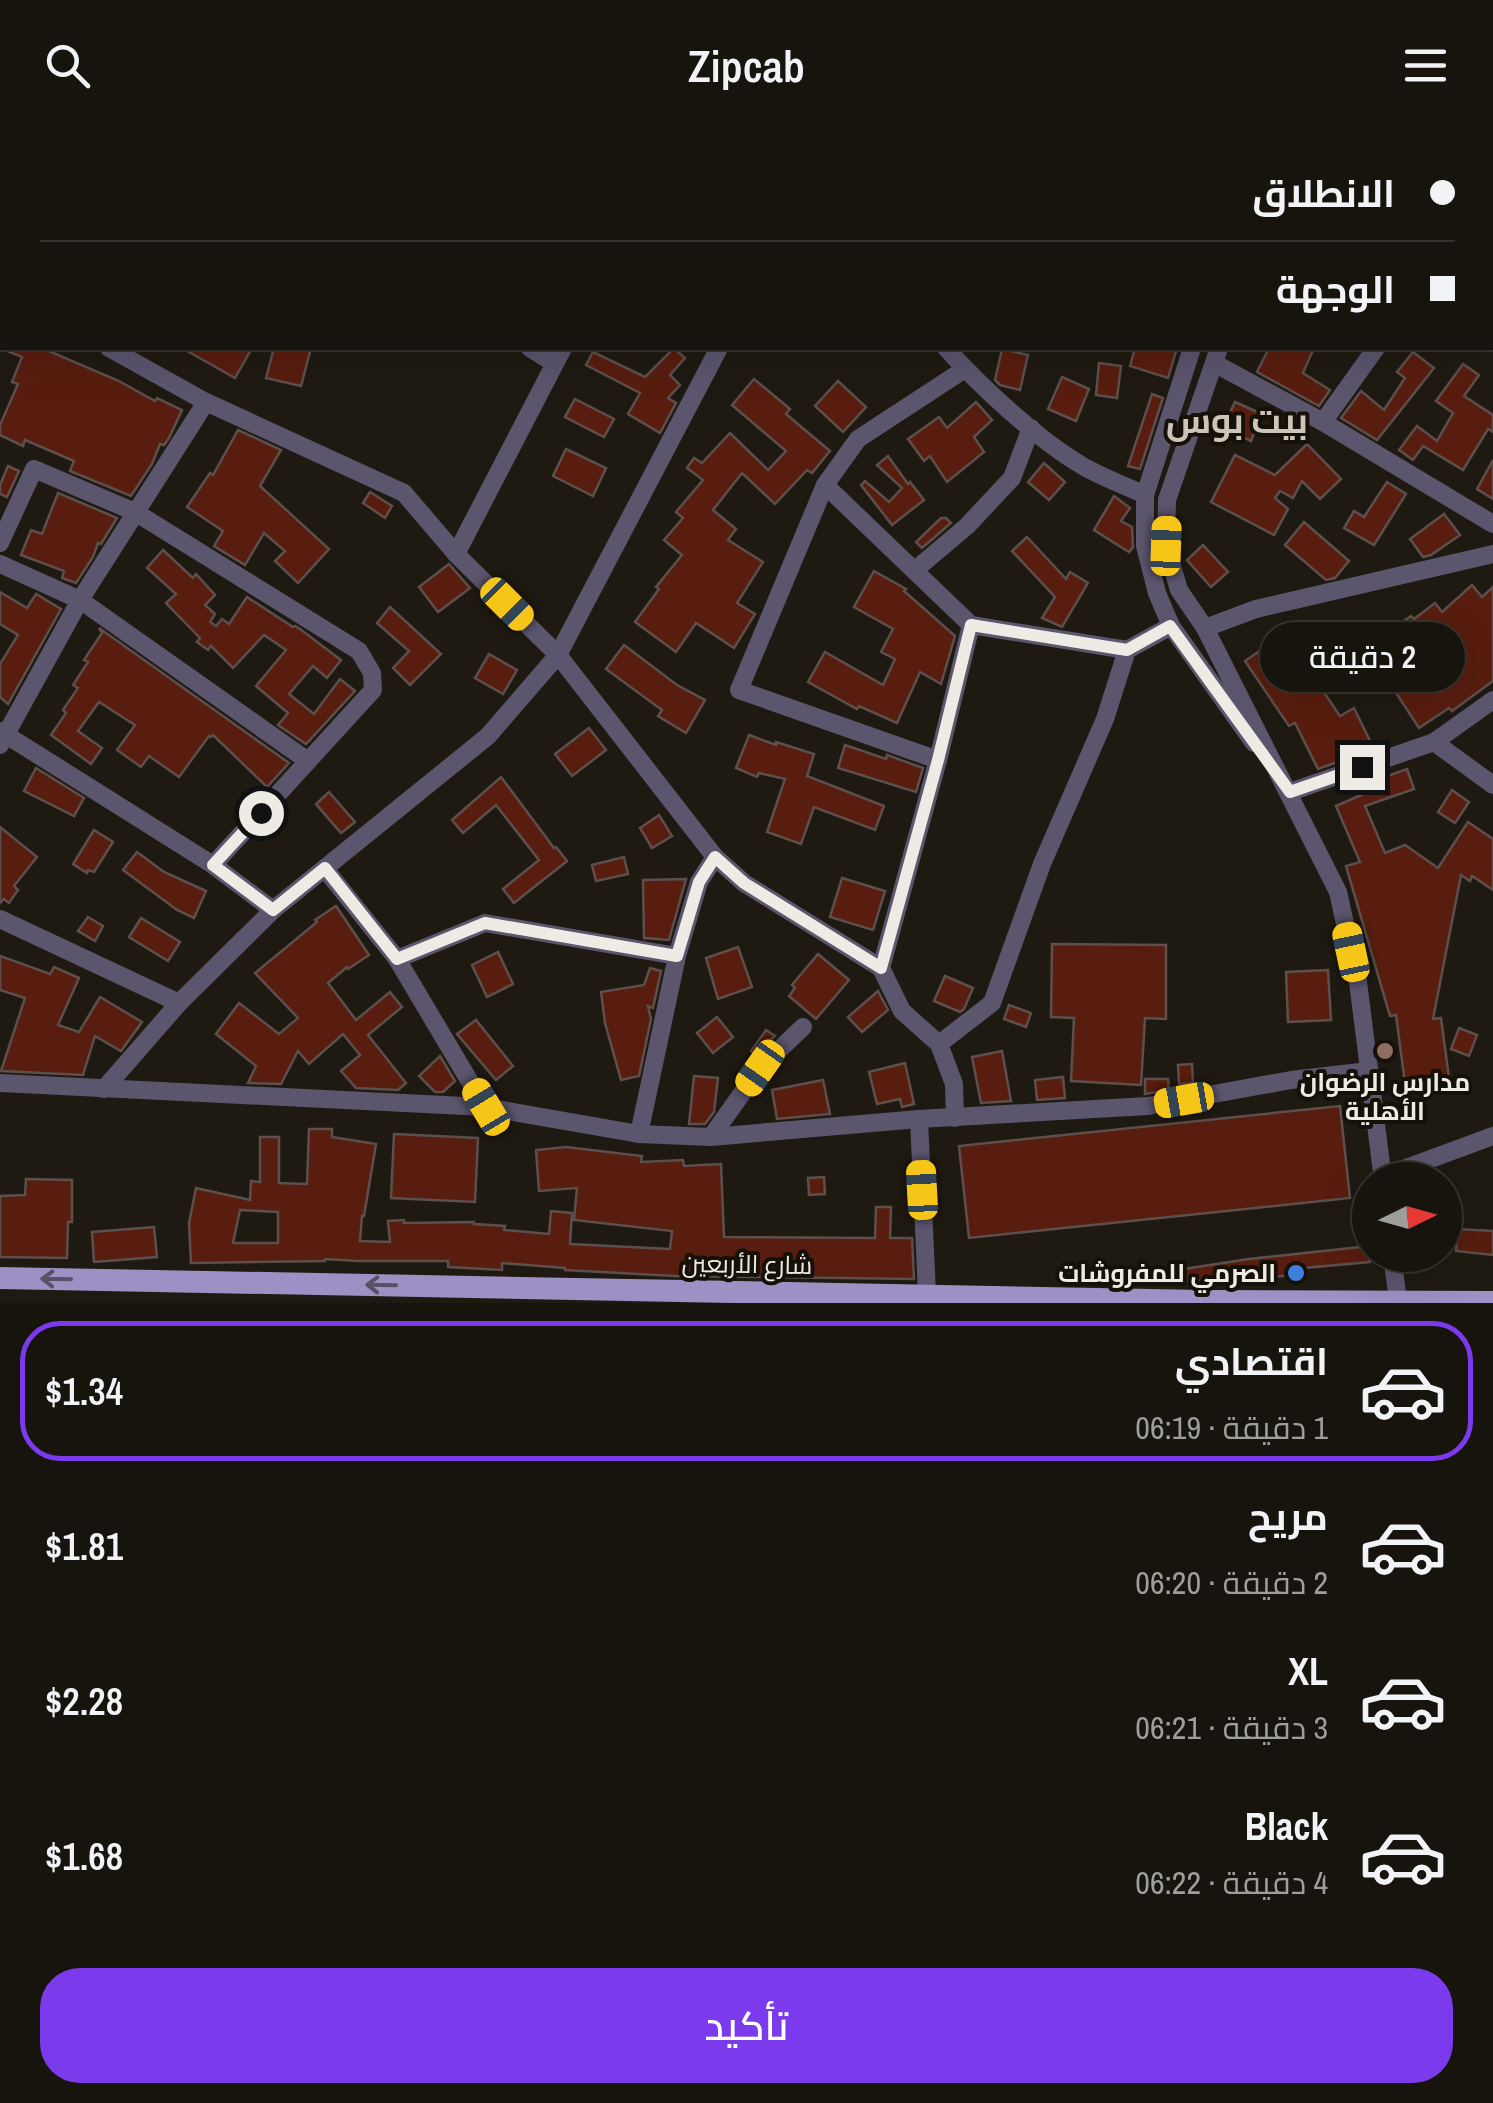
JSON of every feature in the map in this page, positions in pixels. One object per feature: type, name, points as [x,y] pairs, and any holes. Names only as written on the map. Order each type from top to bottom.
[{"type":"main road","name":"شارع الأربعين","points":[[0,1278],[1203,1301],[1493,1302]]},
{"type":"street","points":[[113,350],[206,402],[404,493],[456,554],[558,655],[715,857],[744,883],[881,968],[902,1011],[939,1044],[954,1084],[955,1118]]},
{"type":"street","points":[[104,1089],[179,1004],[273,910],[488,736],[558,655],[717,350]]},
{"type":"street","points":[[948,350],[1031,428],[1081,465],[1145,495]]},
{"type":"street","points":[[1191,350],[1145,495],[1145,546],[1170,626],[1290,792]]},
{"type":"street","points":[[1322,422],[1375,350]]},
{"type":"street","points":[[456,554],[558,355]]},
{"type":"street","points":[[1381,1162],[1358,982],[1338,892],[1205,628],[1180,590],[1166,546],[1167,500],[1216,356],[1493,524]]},
{"type":"street","points":[[938,760],[739,690],[825,485],[858,439],[965,370]]},
{"type":"street","points":[[206,402],[80,600],[2,737],[213,865],[273,910]]},
{"type":"street","points":[[916,570],[967,526],[1012,478],[1031,428]]},
{"type":"street","points":[[0,543],[34,469],[135,512],[359,651],[372,673],[373,690],[213,865]]},
{"type":"street","points":[[825,485],[971,625],[1127,650],[1170,626]]},
{"type":"street","points":[[1205,628],[1256,608],[1493,554]]},
{"type":"street","points":[[0,564],[80,600],[308,761]]},
{"type":"street","points":[[881,968],[971,625]]},
{"type":"street","points":[[939,1044],[992,1002],[1042,864],[1105,719],[1127,650]]},
{"type":"street","points":[[1290,792],[1434,742],[1493,700]]},
{"type":"street","points":[[1434,742],[1493,786]]},
{"type":"street","points":[[639,1134],[677,956],[699,882],[715,857]]},
{"type":"street","points":[[325,868],[397,959],[486,1107]]},
{"type":"street","points":[[0,919],[179,1004]]},
{"type":"street","points":[[397,959],[485,923],[677,956]]},
{"type":"street","points":[[711,1137],[760,1068],[803,1027]]},
{"type":"street","points":[[0,1083],[486,1107],[639,1134],[711,1137],[1148,1106],[1291,1080],[1369,1071]]},
{"type":"street","points":[[918,1120],[928,1294]]},
{"type":"street","points":[[1425,1162],[1493,1136]]},
{"type":"street","points":[[1394,1272],[1398,1300]]},
{"type":"building","points":[[5,350],[47,350],[182,410],[169,438],[164,445],[160,444],[131,496],[70,471],[74,461],[25,440],[23,446],[0,435],[0,425],[18,384],[12,382],[22,357]]},
{"type":"building","points":[[186,350],[251,350],[235,378]]},
{"type":"building","points":[[273,350],[310,350],[301,386],[266,378]]},
{"type":"building","points":[[672,350],[685,358],[670,375],[680,385],[668,398],[676,403],[660,433],[628,414],[640,393],[586,365],[593,352],[645,377]]},
{"type":"building","points":[[1002,350],[1028,355],[1020,390],[995,380]]},
{"type":"building","points":[[1134,350],[1176,350],[1168,378],[1130,366]]},
{"type":"building","points":[[1268,350],[1313,350],[1303,373],[1330,390],[1319,406],[1257,372]]},
{"type":"building","points":[[1413,352],[1434,368],[1377,440],[1341,418],[1361,391],[1384,410],[1405,378],[1397,372]]},
{"type":"building","points":[[1099,363],[1121,366],[1117,398],[1096,395]]},
{"type":"building","points":[[1463,364],[1479,375],[1464,396],[1493,415],[1493,432],[1488,429],[1463,470],[1423,446],[1413,460],[1399,450],[1417,426],[1437,441],[1453,413],[1436,401]]},
{"type":"building","points":[[1062,377],[1089,389],[1076,421],[1048,409]]},
{"type":"building","points":[[754,379],[790,409],[786,414],[830,451],[812,473],[807,470],[775,504],[742,473],[713,510],[736,529],[728,540],[763,562],[737,603],[755,614],[734,648],[696,623],[676,652],[635,622],[682,555],[664,540],[683,518],[676,512],[703,480],[687,468],[694,458],[702,463],[730,433],[768,470],[786,451],[732,405]]},
{"type":"building","points":[[838,381],[866,407],[843,432],[815,406]]},
{"type":"building","points":[[1152,394],[1163,398],[1140,469],[1128,466]]},
{"type":"building","points":[[575,399],[614,419],[604,437],[565,417]]},
{"type":"building","points":[[976,402],[992,420],[974,437],[984,452],[947,482],[930,456],[924,461],[908,439],[939,417],[947,428]]},
{"type":"building","points":[[1235,402],[1262,414],[1251,441],[1223,428]]},
{"type":"building","points":[[238,430],[281,450],[260,486],[329,549],[298,583],[275,561],[285,551],[264,533],[245,565],[214,546],[223,531],[187,507],[210,473],[213,475]]},
{"type":"building","points":[[1307,444],[1341,479],[1320,499],[1302,481],[1293,498],[1280,491],[1275,498],[1288,509],[1274,535],[1211,502],[1235,455],[1275,475]]},
{"type":"building","points":[[566,449],[606,468],[593,496],[553,476]]},
{"type":"building","points":[[888,456],[924,500],[892,525],[861,485],[865,481],[889,502],[902,488],[877,465]]},
{"type":"building","points":[[1493,460],[1493,499],[1477,489]]},
{"type":"building","points":[[1044,463],[1065,482],[1049,500],[1028,482]]},
{"type":"building","points":[[8,466],[19,471],[7,497],[0,494],[0,485]]},
{"type":"building","points":[[1387,482],[1406,494],[1374,545],[1344,528],[1354,511],[1364,517]]},
{"type":"building","points":[[370,492],[392,506],[385,518],[363,503]]},
{"type":"building","points":[[58,493],[117,518],[76,583],[62,578],[64,571],[21,555],[31,530],[42,534]]},
{"type":"building","points":[[1114,496],[1130,508],[1121,521],[1132,527],[1133,547],[1129,552],[1094,530]]},
{"type":"building","points":[[1444,514],[1460,535],[1423,557],[1410,539]]},
{"type":"building","points":[[941,518],[951,523],[922,548],[916,542]]},
{"type":"building","points":[[1304,522],[1349,561],[1335,578],[1326,580],[1285,545]]},
{"type":"building","points":[[1027,537],[1066,579],[1070,572],[1088,583],[1062,627],[1042,618],[1055,597],[1012,551]]},
{"type":"building","points":[[1203,545],[1228,572],[1211,587],[1187,560]]},
{"type":"building","points":[[163,550],[193,578],[196,574],[215,595],[205,605],[215,614],[210,622],[216,626],[222,619],[229,624],[247,597],[341,660],[327,678],[313,666],[289,694],[314,714],[340,679],[355,691],[306,744],[278,725],[288,713],[256,686],[286,650],[264,635],[233,668],[211,646],[208,650],[197,642],[200,638],[166,603],[176,594],[147,568]]},
{"type":"building","points":[[449,564],[470,588],[438,612],[419,587]]},
{"type":"building","points":[[874,571],[906,589],[955,636],[941,684],[920,672],[897,723],[859,706],[857,709],[808,682],[825,652],[883,685],[895,659],[881,652],[893,629],[854,607]]},
{"type":"building","points":[[1472,585],[1482,597],[1493,587],[1493,681],[1452,711],[1449,708],[1419,728],[1383,673],[1363,689],[1335,653],[1358,635],[1367,646],[1435,603],[1442,612]]},
{"type":"building","points":[[0,592],[27,608],[36,594],[61,609],[8,704],[0,697],[0,664],[18,635],[0,624]]},
{"type":"building","points":[[390,607],[441,654],[410,685],[393,668],[409,651],[377,623]]},
{"type":"building","points":[[99,628],[289,763],[267,787],[213,735],[179,777],[149,756],[141,767],[117,750],[135,725],[99,702],[78,731],[102,748],[91,764],[51,735],[78,688],[73,685],[102,633]]},
{"type":"building","points":[[1284,634],[1340,716],[1354,708],[1372,745],[1318,769],[1295,723],[1289,726],[1245,661]]},
{"type":"building","points":[[624,645],[677,685],[705,700],[686,733],[658,716],[662,710],[606,669]]},
{"type":"building","points":[[489,654],[517,670],[503,694],[475,678]]},
{"type":"building","points":[[589,728],[606,750],[572,776],[555,754]]},
{"type":"building","points":[[749,735],[814,754],[807,776],[884,806],[875,830],[814,807],[801,844],[767,832],[785,779],[759,773],[757,777],[736,768]]},
{"type":"building","points":[[845,745],[923,768],[916,792],[838,768]]},
{"type":"building","points":[[36,768],[84,798],[74,816],[24,791]]},
{"type":"building","points":[[1407,769],[1414,789],[1365,806],[1385,853],[1405,845],[1438,868],[1468,822],[1493,839],[1493,890],[1472,876],[1470,881],[1461,875],[1433,1019],[1441,1018],[1450,1085],[1406,1091],[1396,1015],[1390,1016],[1346,866],[1360,862],[1336,806],[1368,792],[1365,784]]},
{"type":"building","points":[[501,777],[567,861],[514,903],[503,889],[539,860],[496,805],[463,833],[452,820]]},
{"type":"building","points":[[1452,790],[1469,802],[1455,823],[1438,812]]},
{"type":"building","points":[[329,792],[355,822],[341,833],[316,804]]},
{"type":"building","points":[[659,815],[672,836],[652,848],[640,828]]},
{"type":"building","points":[[0,827],[37,857],[14,886],[18,890],[9,903],[4,899],[0,903]]},
{"type":"building","points":[[94,830],[113,842],[94,872],[87,873],[73,864]]},
{"type":"building","points":[[137,852],[164,872],[206,891],[194,918],[123,870]]},
{"type":"building","points":[[624,857],[628,874],[596,881],[592,865]]},
{"type":"building","points":[[842,878],[885,891],[873,930],[830,917]]},
{"type":"building","points":[[686,879],[669,940],[644,938],[643,880]]},
{"type":"building","points":[[336,906],[369,955],[328,983],[356,1020],[390,992],[402,1007],[368,1035],[406,1083],[398,1090],[356,1088],[341,1071],[360,1055],[343,1034],[309,1064],[298,1051],[281,1084],[248,1083],[256,1066],[216,1034],[239,1003],[279,1034],[298,1018],[255,973]]},
{"type":"building","points":[[88,917],[103,926],[95,941],[78,931]]},
{"type":"building","points":[[141,918],[180,942],[168,961],[129,937]]},
{"type":"building","points":[[1052,944],[1166,945],[1166,1019],[1145,1018],[1141,1085],[1071,1081],[1074,1018],[1051,1017]]},
{"type":"building","points":[[738,947],[752,987],[718,999],[706,958]]},
{"type":"building","points":[[498,952],[513,984],[487,997],[472,965]]},
{"type":"building","points":[[818,954],[849,980],[816,1019],[789,996],[795,988],[792,985]]},
{"type":"building","points":[[0,956],[50,974],[54,967],[79,978],[58,1025],[79,1032],[100,997],[142,1022],[121,1051],[95,1036],[83,1075],[1,1071],[25,998],[0,990]]},
{"type":"building","points":[[650,968],[661,971],[653,1008],[648,1006],[651,1019],[639,1076],[621,1080],[601,992],[644,985]]},
{"type":"building","points":[[1328,970],[1331,1020],[1288,1022],[1286,972]]},
{"type":"building","points":[[945,976],[973,988],[960,1012],[934,1001]]},
{"type":"building","points":[[878,991],[888,1010],[862,1032],[848,1017]]},
{"type":"building","points":[[1009,1005],[1031,1013],[1026,1027],[1004,1019]]},
{"type":"building","points":[[717,1017],[733,1037],[713,1053],[697,1033]]},
{"type":"building","points":[[476,1020],[513,1066],[496,1080],[457,1034]]},
{"type":"building","points":[[1459,1028],[1477,1035],[1469,1056],[1451,1049]]},
{"type":"building","points":[[766,1030],[775,1036],[756,1055],[751,1051]]},
{"type":"building","points":[[1002,1051],[1011,1101],[981,1103],[972,1057]]},
{"type":"building","points":[[440,1056],[455,1081],[443,1092],[435,1092],[419,1076]]},
{"type":"building","points":[[905,1063],[914,1104],[902,1107],[900,1099],[877,1104],[869,1072]]},
{"type":"building","points":[[1192,1064],[1193,1083],[1179,1084],[1178,1065]]},
{"type":"building","points":[[694,1076],[718,1078],[714,1112],[705,1124],[689,1124]]},
{"type":"building","points":[[1063,1077],[1065,1098],[1037,1100],[1035,1080]]},
{"type":"building","points":[[1145,1079],[1168,1079],[1169,1090],[1145,1094]]},
{"type":"building","points":[[823,1080],[830,1114],[777,1119],[772,1090]]},
{"type":"building","points":[[1340,1106],[1350,1198],[969,1238],[959,1146]]},
{"type":"building","points":[[309,1129],[332,1129],[332,1137],[376,1144],[360,1241],[390,1242],[388,1221],[404,1220],[474,1222],[505,1226],[504,1230],[549,1234],[551,1211],[572,1213],[570,1244],[670,1249],[672,1231],[574,1220],[577,1188],[539,1191],[536,1150],[566,1147],[642,1156],[641,1162],[683,1160],[684,1166],[721,1164],[724,1237],[875,1238],[876,1207],[891,1207],[890,1238],[912,1238],[914,1279],[675,1276],[502,1263],[502,1270],[448,1267],[448,1261],[191,1263],[189,1223],[196,1188],[250,1200],[251,1181],[260,1182],[260,1137],[279,1137],[279,1183],[307,1184]],"holes":[[[240,1210],[278,1212],[278,1243],[233,1243]]]},
{"type":"building","points":[[394,1134],[478,1138],[475,1202],[391,1198]]},
{"type":"building","points":[[824,1177],[825,1194],[809,1195],[808,1178]]},
{"type":"building","points":[[26,1179],[72,1180],[67,1258],[0,1257],[0,1196],[25,1195]]},
{"type":"building","points":[[154,1227],[157,1257],[94,1262],[92,1232]]},
{"type":"building","points":[[1462,1229],[1493,1231],[1493,1255],[1462,1252]]},
{"type":"building","points":[[1352,1248],[1352,1264],[1304,1268],[1304,1274],[1253,1279],[1252,1272],[1179,1283],[1177,1270]]},
{"type":"place","name":"مدارس الرضوان الأهلية","points":[[1385,1051]]},
{"type":"place","name":"الصرمي للمفروشات","points":[[1296,1273]]},
{"type":"district","name":"بيت بوس","points":[[1237,420]]},
{"type":"route","points":[[261,813],[213,865],[273,910],[325,868],[397,959],[485,923],[677,956],[699,882],[715,857],[744,883],[881,968],[971,625],[1127,650],[1170,626],[1290,792],[1362,767]]}]
